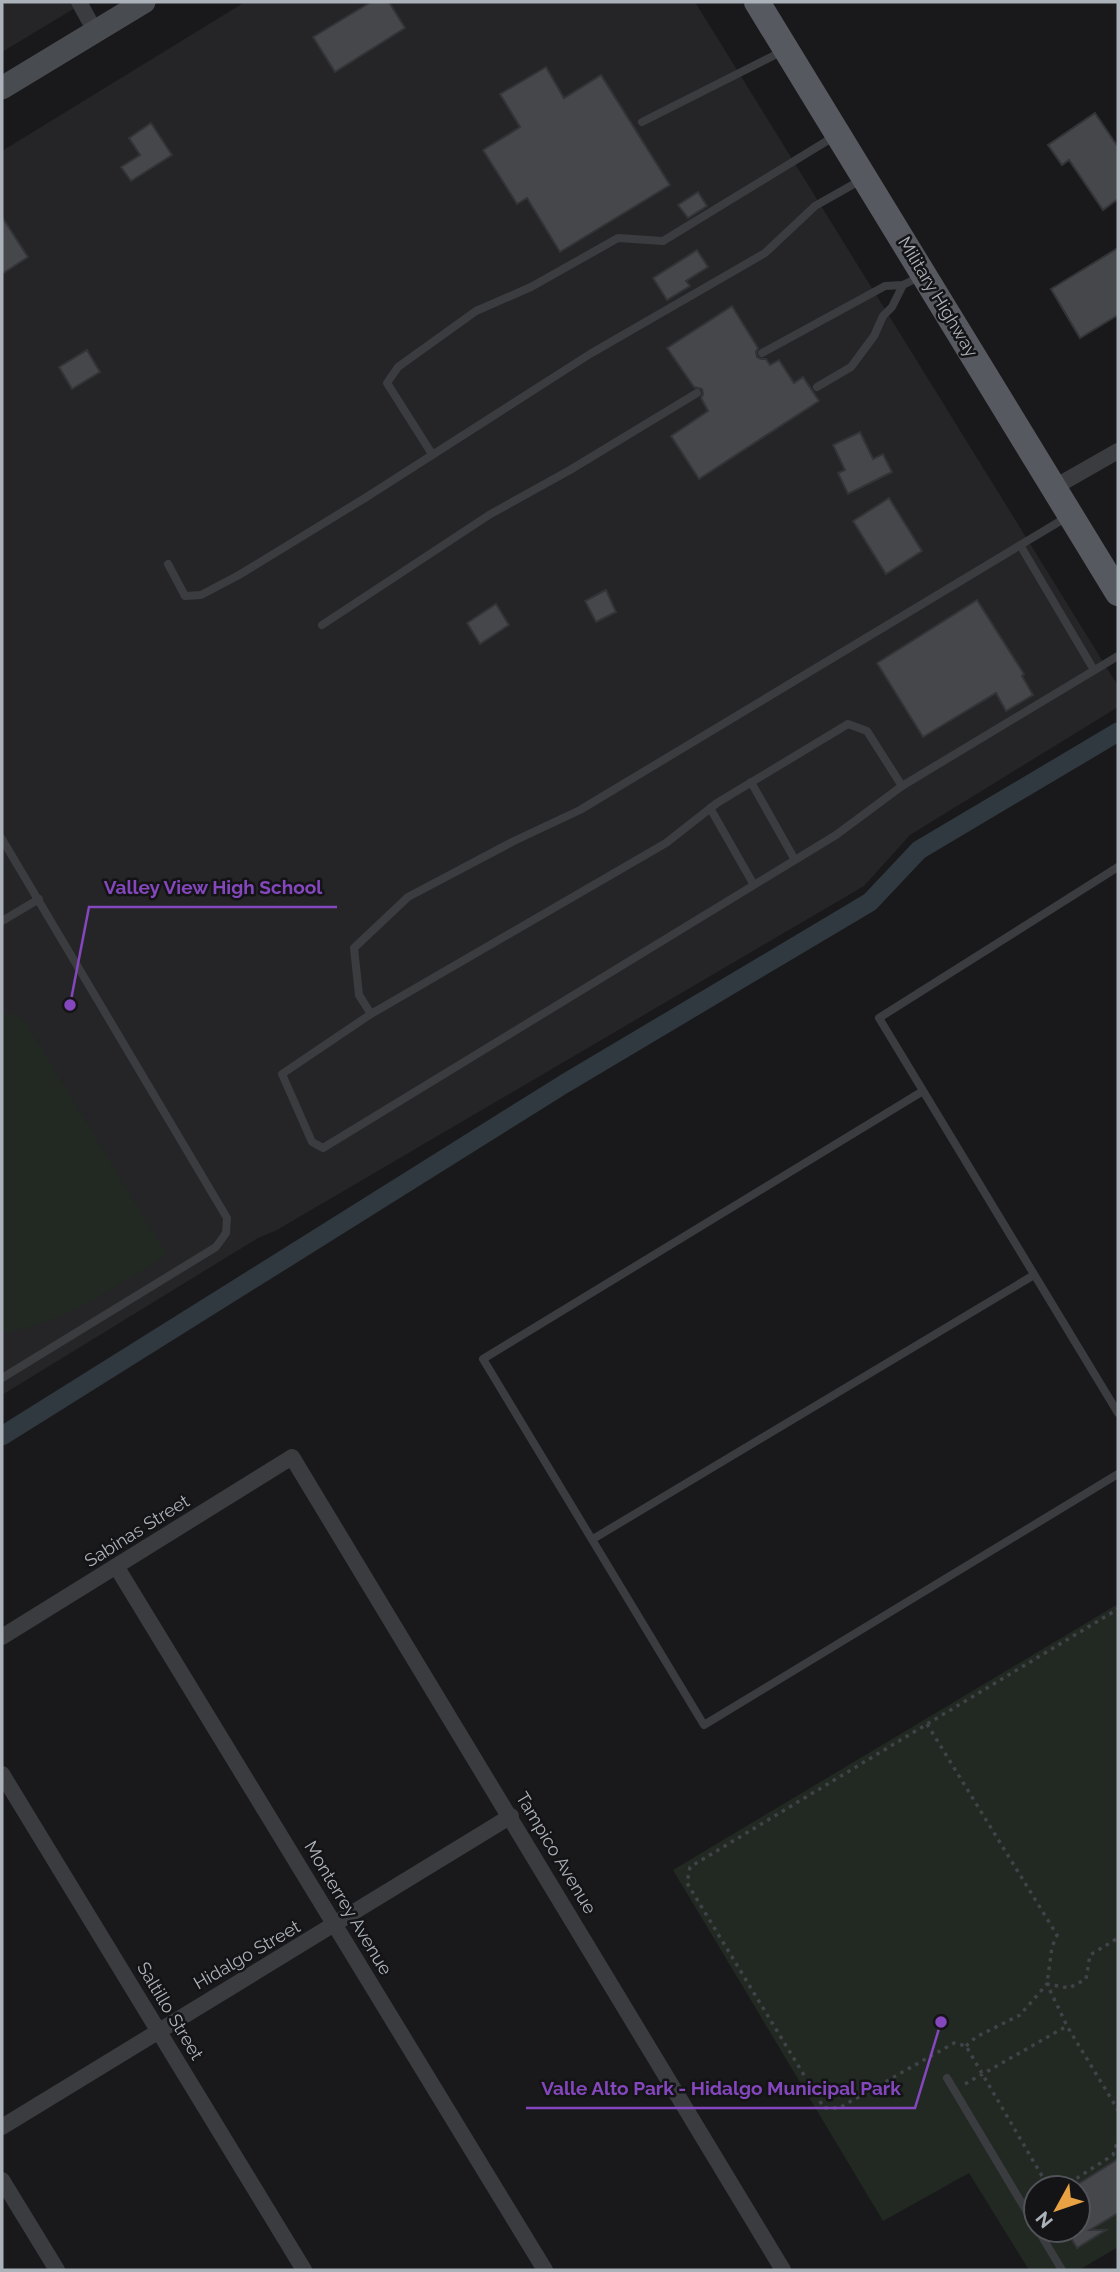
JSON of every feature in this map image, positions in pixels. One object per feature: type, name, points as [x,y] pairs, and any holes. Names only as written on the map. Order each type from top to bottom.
[{"type":"main road","points":[[2,88],[144,2]]},
{"type":"main road","name":"Military Highway","points":[[757,2],[864,178],[914,280],[1053,488],[1118,593]]},
{"type":"street","points":[[79,2],[95,31]]},
{"type":"street","points":[[1053,488],[1118,452]]},
{"type":"street","name":"Sabinas Street","points":[[2,1637],[292,1457]]},
{"type":"street","name":"Tampico Avenue","points":[[292,1457],[512,1816],[783,2270]]},
{"type":"street","name":"Monterrey Avenue","points":[[116,1566],[545,2270]]},
{"type":"street","name":"Saltillo Street","points":[[2,1774],[304,2270]]},
{"type":"street","name":"Hidalgo Street","points":[[2,2127],[512,1816]]},
{"type":"street","points":[[2,2180],[57,2270]]},
{"type":"lane","points":[[642,122],[786,49]]},
{"type":"lane","points":[[432,454],[387,383],[398,366],[476,312],[531,287],[618,239],[663,241],[838,135]]},
{"type":"lane","points":[[167,564],[185,596],[201,594],[296,540],[590,354],[765,253],[815,206],[864,178]]},
{"type":"lane","points":[[762,353],[885,286],[914,280]]},
{"type":"lane","points":[[817,387],[851,367],[874,336],[883,316],[914,280]]},
{"type":"lane","points":[[322,625],[489,515],[570,470],[697,393]]},
{"type":"lane","points":[[370,1014],[359,995],[354,948],[408,897],[514,841],[580,810],[1070,515]]},
{"type":"lane","points":[[1020,545],[1094,670]]},
{"type":"lane","points":[[902,786],[867,731],[848,724],[751,782],[710,808],[666,843],[370,1014],[282,1074],[312,1142],[323,1148],[836,835],[902,786],[1118,656]]},
{"type":"lane","points":[[751,782],[795,860]]},
{"type":"lane","points":[[710,808],[754,885]]},
{"type":"lane","points":[[2,839],[227,1217],[226,1233],[216,1247],[2,1378]]},
{"type":"lane","points":[[1118,867],[879,1018],[1118,1413]]},
{"type":"lane","points":[[2,921],[39,899]]},
{"type":"lane","points":[[923,1091],[483,1359],[704,1725],[1118,1474]]},
{"type":"lane","points":[[593,1539],[1034,1275]]},
{"type":"lane","points":[[947,2078],[1022,2204]]},
{"type":"lane","points":[[1046,2244],[1062,2270]]},
{"type":"path","points":[[1041,2174],[966,2046],[954,2043],[839,2108],[824,2108],[687,1883],[690,1867],[1118,1609]]},
{"type":"path","points":[[927,1724],[1057,1935],[1052,1947],[1047,1984],[1067,2026],[1118,2110]]},
{"type":"path","points":[[1047,1984],[1069,1988],[1086,1979],[1090,1955],[1118,1938]]},
{"type":"path","points":[[966,2046],[976,2037],[1020,2015],[1047,1984]]},
{"type":"path","points":[[954,2090],[1067,2026]]},
{"type":"path","points":[[1083,2174],[1113,2155],[1118,2140]]},
{"type":"shaded area","points":[[2,2],[85,2],[2,52]]},
{"type":"shaded area","points":[[245,2],[695,2],[1118,686],[1118,707],[910,835],[864,886],[277,1230],[258,1238],[2,1395],[2,151]]},
{"type":"shaded area","points":[[2,1012],[15,1015],[26,1023],[167,1255],[67,1313],[2,1333]]},
{"type":"shaded area","points":[[1118,1604],[1118,2247],[1079,2270],[1029,2270],[969,2173],[883,2221],[673,1870]]},
{"type":"building","points":[[371,2],[389,2],[405,28],[335,72],[313,37]]},
{"type":"building","points":[[546,67],[564,98],[601,75],[670,185],[560,252],[527,198],[517,204],[483,150],[520,127],[500,94]]},
{"type":"building","points":[[1095,113],[1118,147],[1118,199],[1103,210],[1069,160],[1062,165],[1048,145]]},
{"type":"building","points":[[151,123],[172,155],[131,181],[121,167],[140,155],[129,138]]},
{"type":"building","points":[[698,192],[707,206],[688,218],[678,205]]},
{"type":"building","points":[[2,217],[28,257],[2,274]]},
{"type":"building","points":[[1118,248],[1118,315],[1080,338],[1051,289]]},
{"type":"building","points":[[697,250],[708,267],[686,281],[690,286],[667,300],[653,278]]},
{"type":"building","points":[[732,306],[758,348],[757,357],[766,359],[770,365],[779,360],[794,383],[803,377],[819,401],[699,479],[671,436],[708,411],[701,398],[702,389],[694,387],[667,348]]},
{"type":"building","points":[[87,350],[100,372],[72,389],[59,367]]},
{"type":"building","points":[[860,432],[873,459],[883,454],[892,472],[848,494],[838,473],[845,470],[833,445]]},
{"type":"building","points":[[889,498],[922,551],[886,574],[853,521]]},
{"type":"building","points":[[606,590],[616,612],[596,622],[585,601]]},
{"type":"building","points":[[977,600],[1024,674],[1022,676],[1033,695],[1006,711],[996,693],[923,737],[877,663]]},
{"type":"building","points":[[496,604],[509,625],[480,644],[467,623]]},
{"type":"building","points":[[1118,2159],[1118,2213],[1092,2229],[1092,2175]]},
{"type":"building","points":[[1092,2230],[1106,2230],[1092,2239]]},
{"type":"waterway","points":[[2,1436],[564,1084],[870,902],[919,850],[1118,732]]},
{"type":"place","name":"Valley View High School","points":[[70,1005]]},
{"type":"place","name":"Valle Alto Park - Hidalgo Municipal Park","points":[[941,2022]]}]
